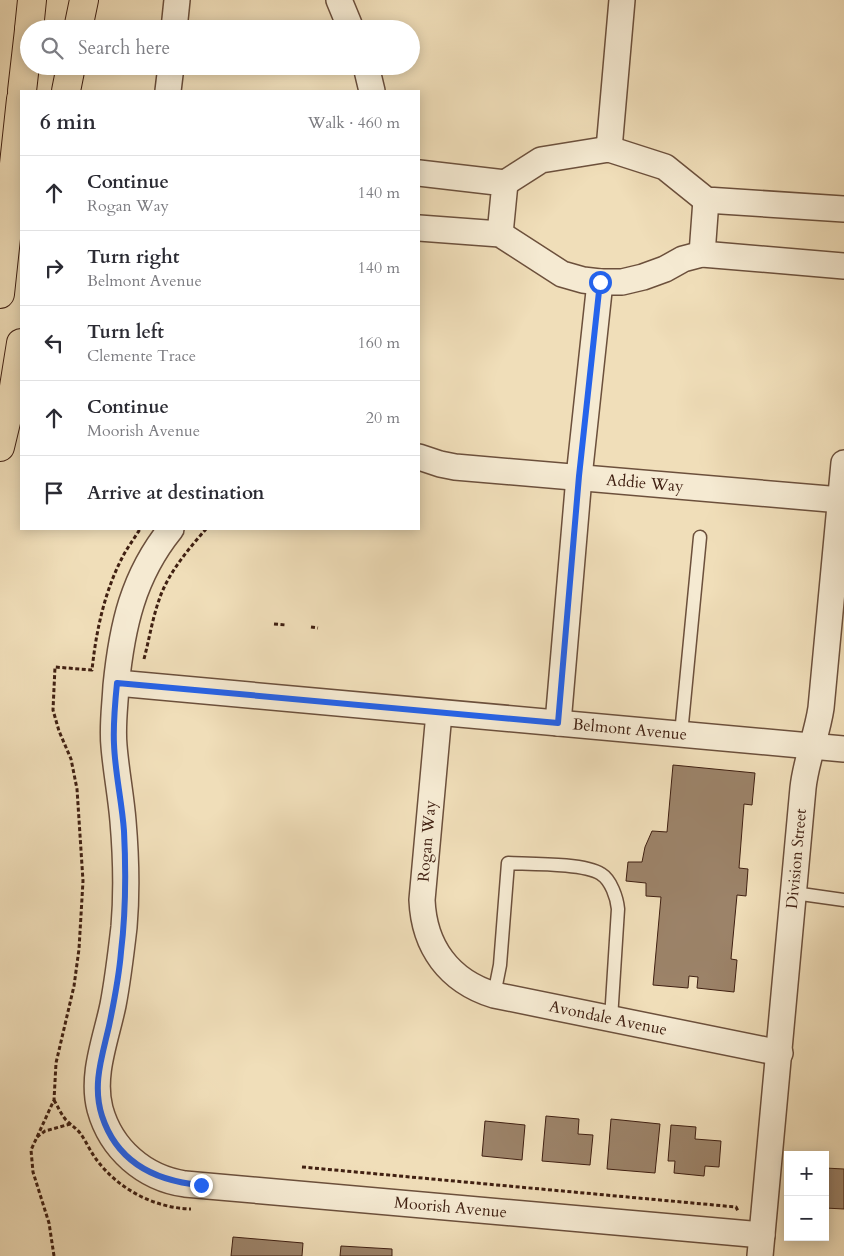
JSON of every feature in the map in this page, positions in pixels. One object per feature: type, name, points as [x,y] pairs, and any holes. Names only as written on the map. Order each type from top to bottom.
[{"type":"highway","points":[[30,20],[32,0]]},
{"type":"highway","points":[[80,20],[84,0]]},
{"type":"highway","points":[[22,90],[24,75]]},
{"type":"highway","points":[[66,90],[69,75]]},
{"type":"highway","points":[[0,294],[20,108]]},
{"type":"highway","points":[[0,447],[13,393],[20,350]]},
{"type":"street","points":[[175,20],[177,0]]},
{"type":"street","points":[[340,0],[348,20]]},
{"type":"street","points":[[609,149],[622,0]]},
{"type":"street","points":[[168,90],[170,75]]},
{"type":"street","points":[[368,75],[372,90]]},
{"type":"street","points":[[420,173],[505,182],[541,160],[609,149],[665,167],[706,200],[844,209]]},
{"type":"street","points":[[500,234],[505,182]]},
{"type":"street","points":[[702,254],[706,200]]},
{"type":"street","points":[[420,228],[500,234],[562,274],[583,280],[600,282],[622,282],[644,277],[665,269],[683,259],[702,254],[844,266]]},
{"type":"street","points":[[558,723],[579,476],[600,282]]},
{"type":"street","name":"Addie Way","points":[[420,457],[455,467],[579,476],[841,500]]},
{"type":"street","name":"Division Street","points":[[763,1250],[802,788],[821,708],[844,463]]},
{"type":"street","name":"Moorish Avenue","points":[[170,530],[144,570],[128,608],[121,641],[117,683],[114,745],[125,849],[124,914],[116,987],[99,1065],[97,1089],[102,1114],[110,1133],[121,1150],[142,1168],[159,1177],[185,1184],[763,1250]]},
{"type":"street","name":"Belmont Avenue","points":[[117,683],[844,749]]},
{"type":"street","name":"Rogan Way","points":[[439,712],[422,900],[428,935],[445,964]]},
{"type":"street","name":"Avondale Avenue","points":[[445,964],[468,984],[494,995],[780,1053]]},
{"type":"lane","points":[[681,734],[700,537]]},
{"type":"lane","points":[[494,995],[500,965],[508,863],[589,868],[602,874],[617,901],[611,1019]]},
{"type":"lane","points":[[794,893],[844,900]]},
{"type":"path","points":[[144,659],[158,602],[167,582],[183,556],[205,530]]},
{"type":"path","points":[[274,624],[286,625]]},
{"type":"path","points":[[311,627],[318,628]]},
{"type":"path","points":[[54,1256],[49,1223],[37,1186],[31,1150],[54,1100],[56,1063],[74,986],[79,949],[83,881],[77,789],[70,760],[53,710],[55,667],[92,670],[94,652]]},
{"type":"path","points":[[54,1100],[66,1120],[79,1132],[90,1150]]},
{"type":"path","points":[[36,1139],[45,1131],[70,1123]]},
{"type":"building","points":[[673,765],[755,773],[752,805],[744,804],[739,868],[748,869],[746,896],[737,895],[731,959],[737,960],[734,992],[697,988],[698,977],[689,976],[688,988],[653,985],[661,897],[646,896],[646,883],[626,881],[628,862],[642,862],[645,847],[652,831],[667,832]]},
{"type":"building","points":[[546,1116],[579,1119],[578,1134],[593,1135],[590,1165],[542,1161]]},
{"type":"building","points":[[611,1119],[660,1124],[655,1173],[607,1169]]},
{"type":"building","points":[[485,1121],[525,1125],[522,1160],[482,1156]]},
{"type":"building","points":[[671,1125],[696,1127],[695,1139],[721,1141],[719,1167],[705,1166],[704,1176],[674,1173],[675,1161],[668,1161]]},
{"type":"building","points":[[829,1168],[844,1169],[844,1209],[829,1208]]},
{"type":"building","points":[[233,1237],[303,1243],[302,1256],[231,1256]]},
{"type":"building","points":[[341,1246],[392,1249],[392,1256],[340,1256]]},
{"type":"route","points":[[201,1185],[179,1183],[159,1177],[132,1161],[117,1145],[110,1133],[98,1102],[99,1065],[116,987],[122,950],[124,914],[125,849],[114,745],[117,683],[558,723],[579,476],[600,282]]}]
